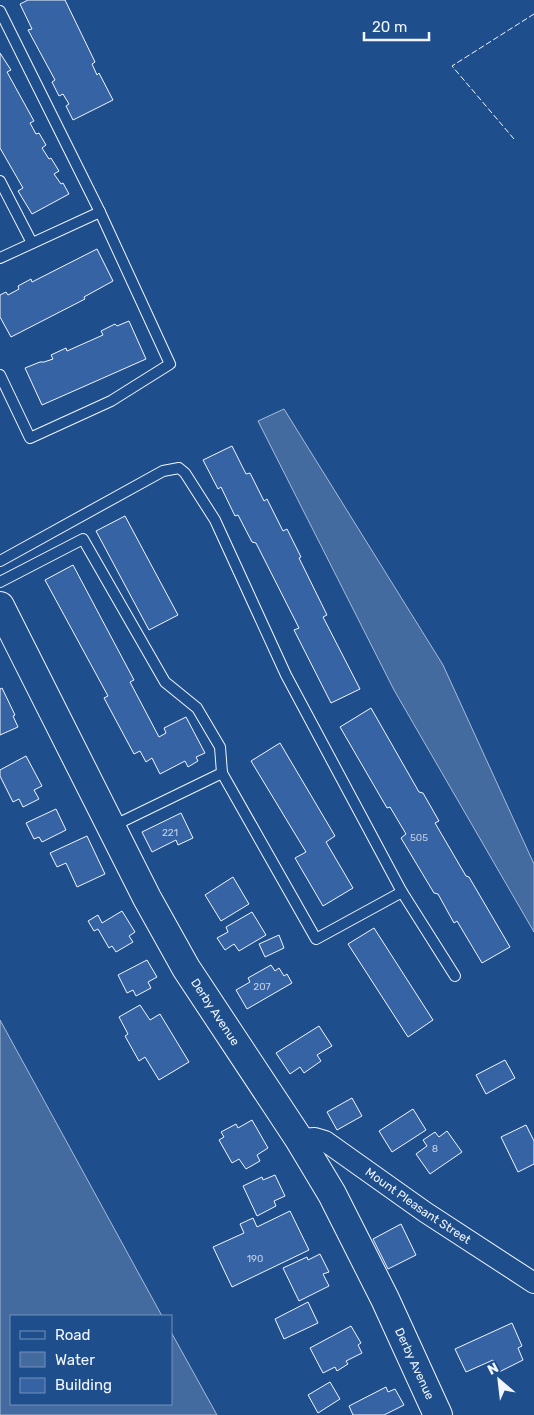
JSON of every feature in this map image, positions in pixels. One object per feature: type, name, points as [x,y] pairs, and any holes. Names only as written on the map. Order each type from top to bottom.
[{"type":"main road","name":"Derby Avenue","points":[[0,606],[147,898],[186,968],[299,1139],[332,1194],[385,1299],[438,1415]]},
{"type":"street","name":"Mount Pleasant Street","points":[[299,1139],[315,1138],[325,1141],[425,1212],[534,1283]]},
{"type":"lane","points":[[0,11],[100,212],[170,364],[110,401],[30,438],[0,375]]},
{"type":"lane","points":[[0,181],[32,243]]},
{"type":"lane","points":[[0,258],[100,212]]},
{"type":"lane","points":[[0,561],[163,471],[179,468],[185,473],[215,520],[286,675],[402,892],[455,976]]},
{"type":"lane","points":[[0,582],[83,539],[165,682],[197,708],[211,731],[220,747],[222,773],[316,939],[402,892]]},
{"type":"lane","points":[[111,827],[222,773]]},
{"type":"water","points":[[284,409],[443,665],[534,864],[534,932],[394,690],[258,421]]},
{"type":"water","points":[[0,1020],[161,1315],[10,1315],[10,1405],[172,1405],[172,1334],[217,1415],[0,1415]]},
{"type":"building","points":[[28,0],[65,0],[95,62],[92,64],[97,75],[99,73],[113,100],[73,120],[66,106],[69,104],[63,94],[59,96],[52,82],[55,80],[28,30],[32,29],[20,4]]},
{"type":"building","points":[[0,53],[11,70],[7,72],[34,121],[30,123],[36,134],[39,133],[46,145],[42,148],[59,171],[54,174],[61,184],[63,183],[69,194],[32,214],[18,191],[23,188],[0,148]]},
{"type":"building","points":[[97,249],[113,281],[84,297],[85,299],[11,337],[0,317],[0,295],[6,292],[8,295],[19,289],[18,286],[31,279],[32,282]]},
{"type":"building","points":[[129,321],[146,359],[42,405],[25,368],[53,359],[51,355],[66,348],[67,351],[103,335],[101,331],[115,324],[117,326]]},
{"type":"building","points":[[232,446],[246,474],[250,473],[264,501],[267,499],[283,531],[287,529],[327,615],[323,617],[360,689],[331,703],[294,630],[299,628],[256,543],[252,542],[238,515],[235,516],[221,487],[218,489],[203,460]]},
{"type":"building","points":[[125,516],[178,615],[149,630],[96,531]]},
{"type":"building","points":[[73,565],[134,680],[130,682],[159,737],[166,733],[164,728],[186,717],[205,753],[196,757],[198,761],[188,767],[185,761],[160,774],[152,758],[146,762],[140,751],[134,754],[104,698],[108,696],[45,580]]},
{"type":"building","points":[[2,688],[15,715],[13,716],[18,727],[0,735],[0,689]]},
{"type":"building","points":[[371,708],[419,792],[423,793],[439,821],[435,823],[510,947],[482,963],[457,921],[454,923],[438,894],[434,893],[401,838],[406,834],[390,807],[387,808],[340,727]]},
{"type":"building","points":[[280,743],[335,836],[326,842],[353,888],[323,906],[295,858],[306,852],[251,761]]},
{"type":"building","points":[[26,756],[42,786],[34,790],[39,799],[23,807],[19,799],[13,802],[0,776],[0,770]]},
{"type":"building","points":[[56,809],[66,830],[42,842],[39,837],[34,839],[26,823]]},
{"type":"building","points":[[181,813],[193,838],[178,845],[176,840],[152,852],[142,832]]},
{"type":"building","points":[[87,836],[105,874],[77,887],[66,863],[57,867],[50,853]]},
{"type":"building","points":[[233,877],[249,904],[221,921],[205,895]]},
{"type":"building","points":[[122,911],[135,932],[129,936],[133,942],[116,952],[112,946],[109,948],[98,929],[94,931],[88,921],[98,915],[102,923]]},
{"type":"building","points":[[252,912],[266,935],[239,951],[234,944],[225,950],[217,938],[228,932],[226,927]]},
{"type":"building","points":[[374,928],[433,1020],[408,1037],[348,944]]},
{"type":"building","points":[[279,935],[284,948],[265,957],[259,944]]},
{"type":"building","points":[[147,960],[157,977],[148,982],[151,988],[136,996],[133,990],[127,993],[118,975]]},
{"type":"building","points":[[271,965],[275,971],[279,968],[284,976],[287,974],[292,983],[247,1009],[236,990],[250,982],[248,978]]},
{"type":"building","points":[[140,1005],[150,1020],[160,1014],[189,1062],[159,1080],[145,1057],[139,1061],[125,1036],[128,1034],[119,1017]]},
{"type":"building","points":[[319,1026],[332,1046],[317,1055],[321,1061],[304,1073],[300,1067],[290,1074],[276,1053]]},
{"type":"building","points":[[505,1060],[515,1078],[486,1094],[476,1075]]},
{"type":"building","points":[[352,1098],[362,1116],[337,1130],[327,1112]]},
{"type":"building","points":[[413,1109],[426,1130],[392,1152],[379,1131]]},
{"type":"building","points":[[252,1120],[268,1148],[257,1155],[260,1161],[246,1169],[239,1159],[232,1163],[219,1140],[224,1137],[221,1132],[236,1124],[238,1128]]},
{"type":"building","points":[[526,1125],[534,1141],[534,1164],[518,1172],[501,1137]]},
{"type":"building","points":[[447,1131],[462,1152],[430,1174],[416,1154],[427,1146],[423,1140],[435,1132],[439,1137]]},
{"type":"building","points":[[275,1175],[285,1196],[274,1201],[276,1206],[257,1216],[243,1186],[262,1177],[263,1180]]},
{"type":"building","points":[[290,1211],[309,1250],[232,1287],[213,1247],[244,1233],[240,1224],[253,1218],[257,1227]]},
{"type":"building","points":[[401,1224],[416,1255],[388,1269],[373,1239]]},
{"type":"building","points":[[320,1254],[329,1272],[323,1274],[329,1286],[299,1301],[283,1268],[307,1257],[308,1260]]},
{"type":"building","points":[[308,1302],[318,1323],[284,1339],[275,1319]]},
{"type":"building","points":[[512,1323],[522,1346],[518,1348],[523,1360],[499,1372],[493,1360],[466,1372],[455,1349]]},
{"type":"building","points":[[351,1326],[361,1343],[358,1345],[362,1353],[346,1361],[348,1364],[337,1371],[335,1367],[323,1373],[310,1348]]},
{"type":"building","points":[[330,1382],[340,1399],[318,1413],[308,1395]]},
{"type":"building","points":[[386,1387],[388,1392],[395,1389],[404,1405],[384,1415],[353,1415],[349,1406]]},
{"type":"fence","points":[[514,139],[452,66],[534,14]]}]
